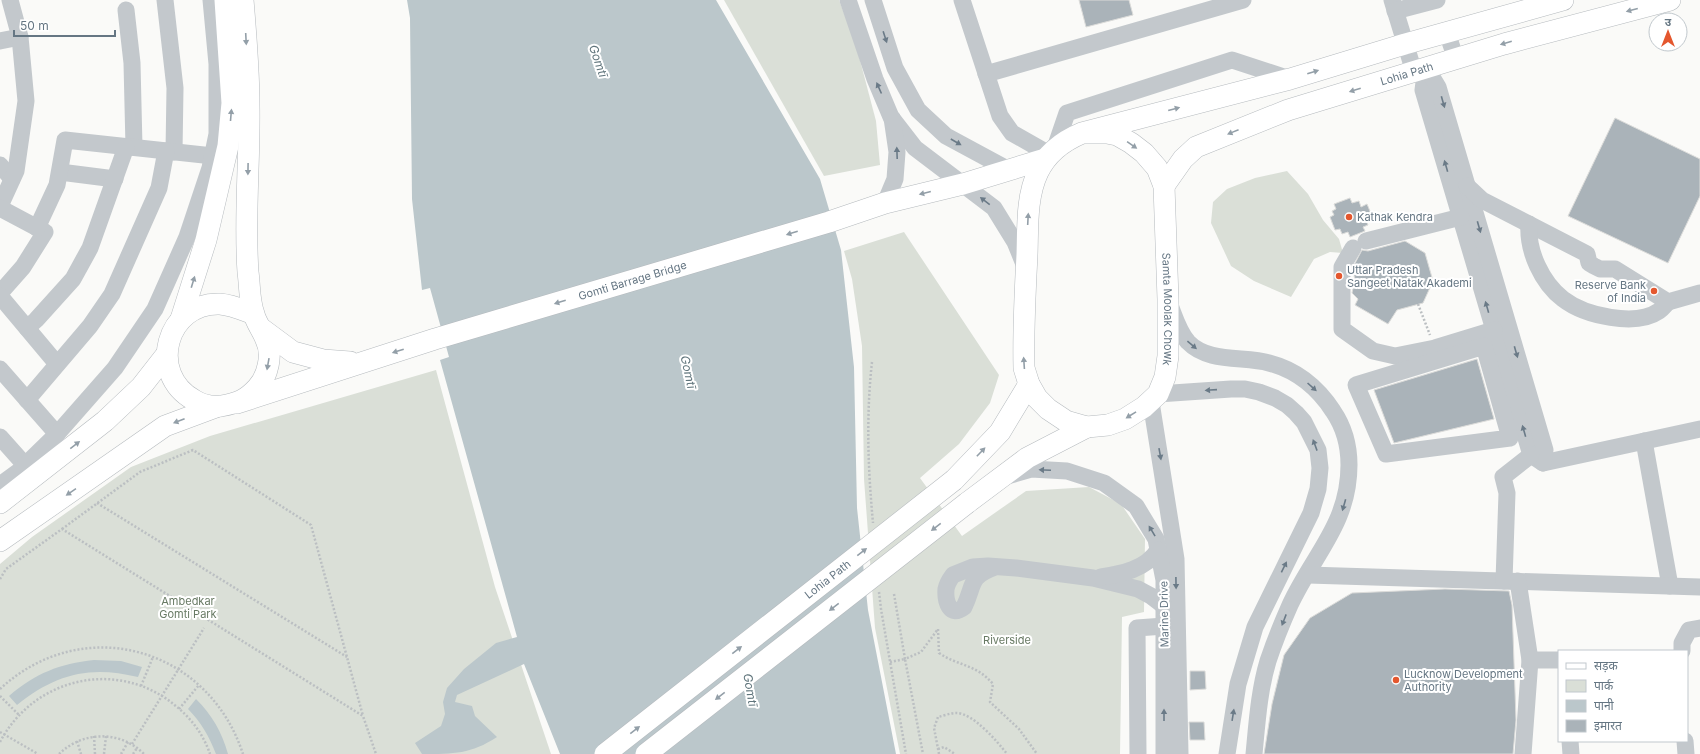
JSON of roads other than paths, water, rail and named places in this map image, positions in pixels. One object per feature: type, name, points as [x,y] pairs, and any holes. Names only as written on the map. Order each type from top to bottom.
[{"type":"main road","points":[[216,407],[200,404],[186,396],[176,385],[169,371],[166,355],[170,336],[181,319],[206,240],[228,146],[232,103],[225,0]]},
{"type":"main road","points":[[0,541],[165,426],[216,407],[237,403],[250,396],[260,385],[267,372],[269,357],[268,343],[258,322],[247,254],[249,105],[243,0]]},
{"type":"main road","points":[[1082,133],[1290,79],[1405,44],[1563,0]]},
{"type":"main road","name":"Lohia Path","points":[[1164,186],[1183,159],[1196,147],[1288,110],[1504,44],[1670,0]]},
{"type":"main road","name":"Samta Moolak Chowk","points":[[1082,133],[1108,133],[1117,135],[1144,153],[1157,168],[1164,186],[1168,299],[1168,356],[1166,377],[1154,398],[1125,419],[1108,425],[1087,427],[1066,421],[1048,409],[1036,398],[1029,384],[1024,368],[1023,351],[1029,200],[1032,185],[1050,154],[1071,137],[1082,133]]},
{"type":"main road","name":"Gomti Barrage Bridge","points":[[237,403],[435,339],[829,222],[885,203],[963,184],[1009,170],[1050,154]]},
{"type":"main road","points":[[181,319],[193,311],[206,306],[220,304],[234,307],[258,322],[293,352],[323,360],[359,363]]},
{"type":"main road","points":[[0,503],[105,420],[141,388],[166,355]]},
{"type":"main road","name":"Lohia Path","points":[[604,754],[954,480],[1000,432],[1029,384]]},
{"type":"main road","points":[[646,754],[1000,478],[1027,458],[1087,427]]},
{"type":"street","points":[[10,0],[20,37],[26,102],[16,171],[0,207],[46,232],[23,267],[0,294],[57,364]]},
{"type":"street","points":[[27,400],[90,326],[112,294],[159,188],[170,151],[175,88],[165,0]]},
{"type":"street","points":[[0,485],[25,465],[57,434],[115,368],[155,309],[187,237],[210,168],[217,134],[217,64],[211,0]]},
{"type":"street","points":[[848,0],[875,79],[891,117],[898,152],[895,179],[885,203]]},
{"type":"street","points":[[873,0],[896,68],[918,110],[946,136],[1009,170]]},
{"type":"street","points":[[962,0],[1000,116],[1012,133],[1050,154],[1067,113],[1232,60],[1290,79]]},
{"type":"street","points":[[986,74],[1243,0]]},
{"type":"street","points":[[1437,0],[1393,6],[1405,44],[1420,70],[1438,87],[1460,188],[1545,450],[1537,459]]},
{"type":"street","points":[[27,328],[73,279],[90,248],[115,180],[130,147],[132,63],[126,10]]},
{"type":"street","points":[[1447,32],[1456,59]]},
{"type":"street","points":[[0,41],[20,37]]},
{"type":"street","points":[[891,117],[915,148],[994,208],[1015,242],[1026,269]]},
{"type":"street","points":[[37,228],[57,185],[65,140],[212,156]]},
{"type":"street","points":[[0,165],[12,179]]},
{"type":"street","points":[[60,172],[115,180]]},
{"type":"street","points":[[1460,188],[1461,217],[1494,330],[1537,459]]},
{"type":"street","points":[[1460,188],[1587,254],[1590,263],[1594,266],[1600,269],[1615,269],[1668,302]]},
{"type":"street","points":[[1461,217],[1360,244],[1342,267],[1342,329],[1373,351],[1395,356],[1435,348],[1494,330]]},
{"type":"street","points":[[1529,224],[1528,234],[1536,263],[1551,285],[1563,299],[1578,308],[1601,316],[1639,318],[1658,311],[1668,302],[1700,293]]},
{"type":"street","points":[[1168,299],[1181,333],[1189,344],[1198,350],[1216,356],[1269,363],[1291,370],[1318,393],[1340,422],[1346,436],[1349,454],[1348,490],[1343,509],[1336,526],[1290,604],[1268,662],[1259,708],[1254,754]]},
{"type":"street","points":[[1484,346],[1510,438],[1386,454],[1356,385],[1484,346]]},
{"type":"street","points":[[0,369],[57,434]]},
{"type":"street","points":[[1154,398],[1231,389],[1245,389],[1259,392],[1281,401],[1296,413],[1308,428],[1318,450],[1320,468],[1318,489],[1311,513],[1255,627],[1238,684],[1227,754]]},
{"type":"street","name":"Marine Drive","points":[[1154,398],[1176,559],[1180,754]]},
{"type":"street","points":[[1523,754],[1530,660],[1511,581],[1507,493],[1503,477],[1537,459],[1644,441],[1700,429]]},
{"type":"street","points":[[0,437],[25,465]]},
{"type":"street","points":[[1644,441],[1670,586]]},
{"type":"street","name":"Marine Drive","points":[[1000,478],[1031,470],[1067,471],[1104,483],[1136,506],[1156,539],[1164,580],[1164,754]]},
{"type":"street","points":[[1093,578],[1132,570],[1149,561],[1158,550]]},
{"type":"street","points":[[995,567],[1016,568],[1093,578],[1138,589],[1151,596],[1164,606]]},
{"type":"street","points":[[1308,575],[1700,587]]},
{"type":"street","points":[[1138,754],[1137,628],[1164,626]]},
{"type":"street","points":[[1682,650],[1682,643],[1689,630],[1700,628]]},
{"type":"street","points":[[1530,660],[1558,660]]},
{"type":"street","points":[[1570,742],[1571,754]]},
{"type":"street","points":[[1685,742],[1686,754]]},
{"type":"water","name":"Gomtī","points":[[407,0],[716,0],[820,179],[841,250],[854,367],[857,508],[868,610],[896,754],[560,754],[524,664],[457,695],[455,702],[472,706],[475,716],[497,737],[479,747],[462,752],[422,754],[415,743],[441,726],[445,714],[443,702],[447,688],[464,669],[496,643],[517,637],[440,360],[449,357],[430,288],[422,290],[412,199],[410,18]]},
{"type":"water","points":[[94,660],[121,661],[142,667],[138,677],[121,673],[89,672],[59,679],[31,694],[17,705],[9,696],[29,681],[48,671],[70,664]]},
{"type":"water","points":[[196,699],[216,724],[223,738],[228,754],[216,754],[204,730],[188,709]]},
{"type":"place","name":"Kathak Kendra","points":[[1349,217]]},
{"type":"place","name":"Uttar Pradesh Sangeet Natak Akademi","points":[[1339,276]]},
{"type":"place","name":"Reserve Bank of India","points":[[1654,291]]},
{"type":"place","name":"Lucknow Development Authority","points":[[1396,680]]},
{"type":"park label","name":"Ambedkar Gomti Park","points":[[188,607]]},
{"type":"park label","name":"Riverside","points":[[1007,640]]}]
